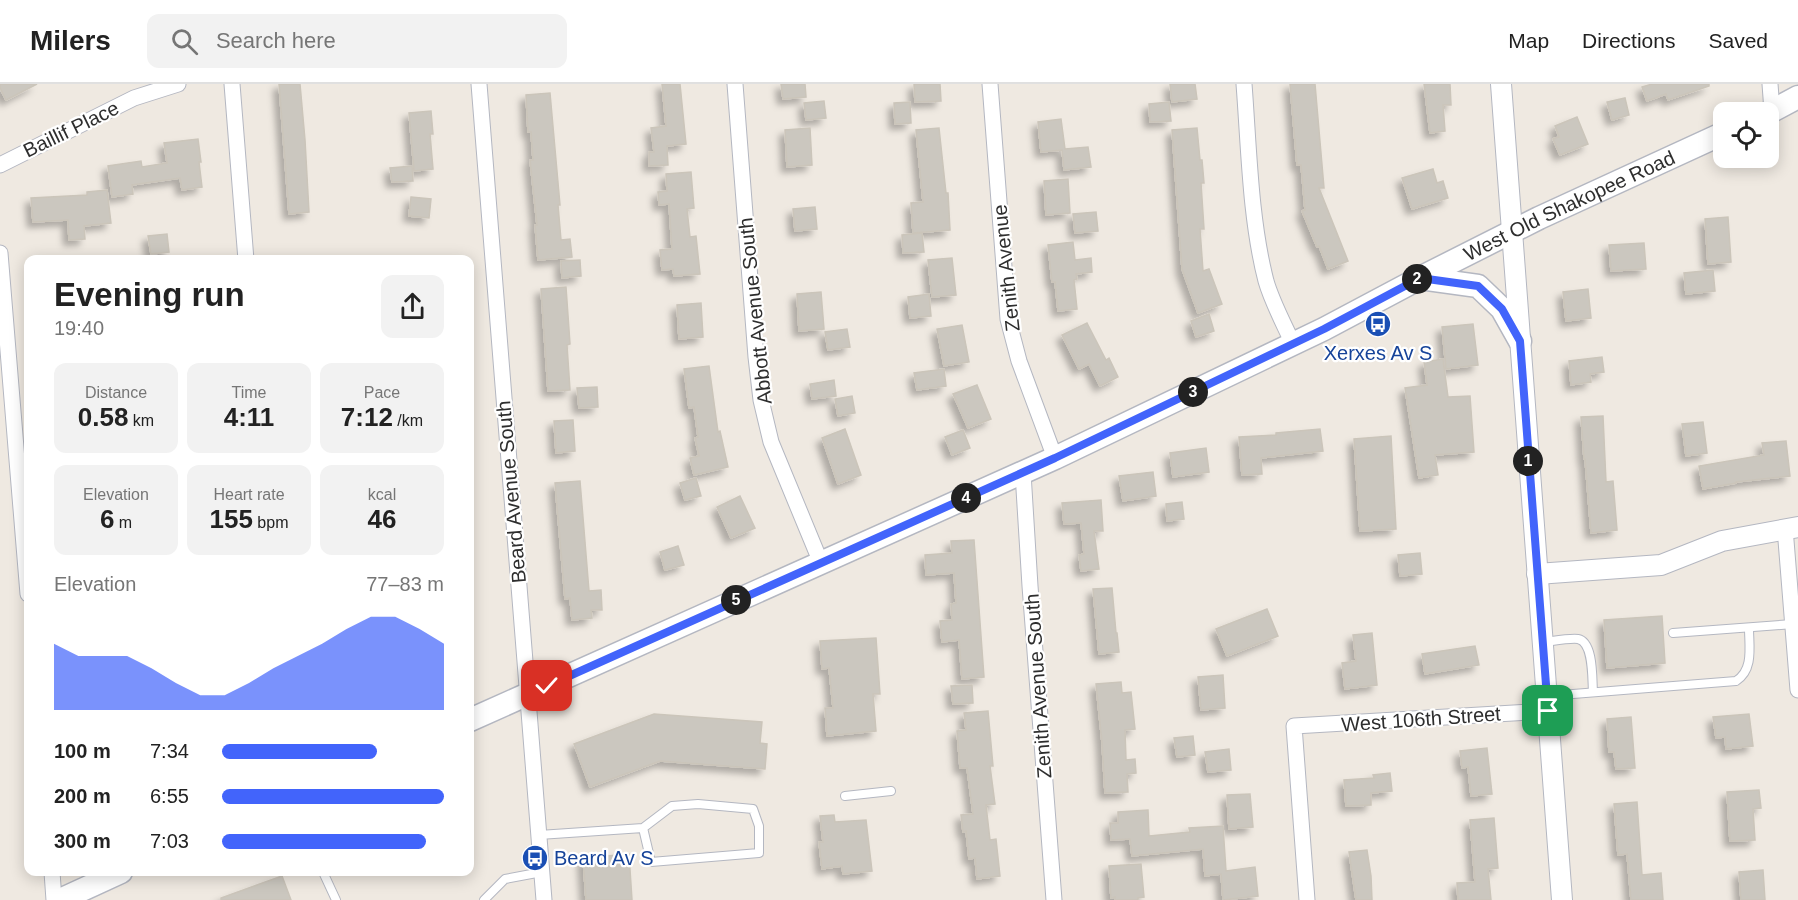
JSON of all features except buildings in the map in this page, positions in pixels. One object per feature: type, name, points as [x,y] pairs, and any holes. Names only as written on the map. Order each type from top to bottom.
[{"type":"main road","points":[[1779,108],[1798,98]]},
{"type":"main road","name":"West Old Shakopee Road","points":[[474,718],[1023,473],[1293,344],[1512,232],[1713,138]]},
{"type":"main road","points":[[1420,278],[1478,286],[1502,309],[1520,341]]},
{"type":"main road","points":[[60,900],[90,889],[114,876]]},
{"type":"street","name":"Baillif Place","points":[[0,165],[134,98],[178,84]]},
{"type":"street","points":[[232,84],[246,255]]},
{"type":"street","name":"Beard Avenue South","points":[[479,84],[544,900]]},
{"type":"street","name":"Abbott Avenue South","points":[[735,84],[761,400],[771,442],[821,563]]},
{"type":"street","name":"Zenith Avenue","points":[[990,84],[1008,319],[1020,361],[1055,458]]},
{"type":"street","points":[[1244,84],[1259,249],[1267,283],[1293,344]]},
{"type":"street","points":[[1501,84],[1562,900]]},
{"type":"street","points":[[1770,84],[1770,102]]},
{"type":"street","points":[[0,253],[24,545]]},
{"type":"street","name":"Zenith Avenue South","points":[[1023,473],[1054,900]]},
{"type":"street","points":[[1537,574],[1661,565],[1722,541],[1792,528],[1793,624],[1798,690]]},
{"type":"street","name":"West 106th Street","points":[[1307,900],[1294,726],[1547,704]]},
{"type":"street","points":[[52,876],[54,900]]},
{"type":"lane","points":[[1673,633],[1793,624]]},
{"type":"lane","points":[[1547,704],[1593,692],[1736,681],[1743,677],[1749,662],[1749,628]]},
{"type":"lane","points":[[1542,642],[1578,639],[1585,643],[1590,652],[1593,692]]},
{"type":"lane","points":[[845,796],[891,791]]},
{"type":"lane","points":[[539,835],[643,828],[672,806],[698,804],[753,809],[759,826],[759,853],[651,862],[643,828]]},
{"type":"lane","points":[[484,900],[505,879],[542,872]]},
{"type":"lane","points":[[324,876],[336,900]]},
{"type":"place","name":"Xerxes Av S","points":[[1378,324]]},
{"type":"place","name":"Beard Av S","points":[[535,858]]},
{"type":"route","points":[[547,686],[1055,458],[1324,329],[1420,278],[1478,286],[1502,309],[1520,341],[1548,711]]}]
